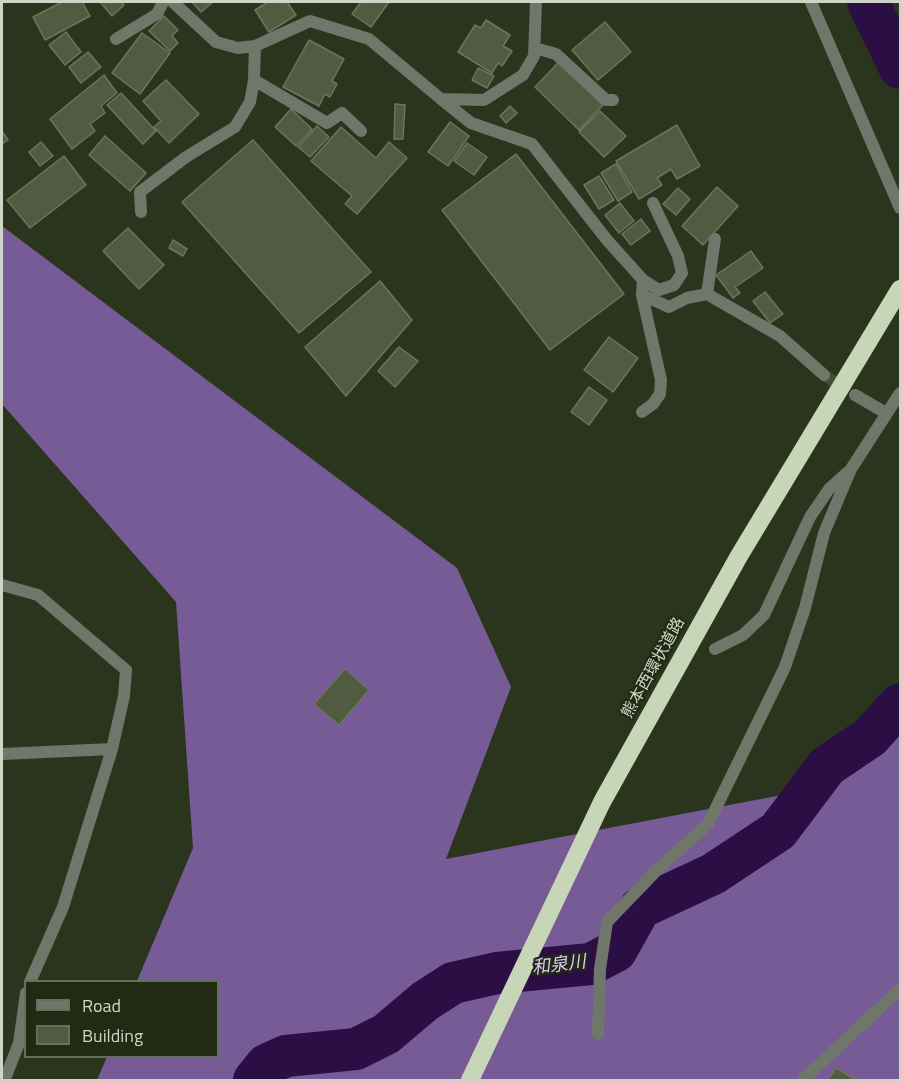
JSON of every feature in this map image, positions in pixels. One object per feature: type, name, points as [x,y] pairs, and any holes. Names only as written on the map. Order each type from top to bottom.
[{"type":"highway","name":"熊本西環状道路","points":[[470,1080],[602,802],[739,556],[900,289]]},
{"type":"street","points":[[116,39],[157,14],[163,2]]},
{"type":"street","points":[[173,2],[216,42],[238,48],[255,46],[310,21],[369,39],[471,123],[532,144],[607,240],[643,280],[659,290],[674,285],[682,273],[678,255],[653,203]]},
{"type":"street","points":[[441,99],[484,100],[524,75],[535,48],[536,2]]},
{"type":"street","points":[[811,2],[900,208]]},
{"type":"street","points":[[141,213],[140,192],[186,158],[234,127],[250,102],[254,80],[255,46]]},
{"type":"street","points":[[535,48],[556,54],[606,100],[613,100]]},
{"type":"street","points":[[254,80],[327,123],[342,113],[361,131]]},
{"type":"street","points":[[707,294],[715,239]]},
{"type":"street","points":[[642,412],[653,404],[660,393],[661,380],[642,295],[643,280]]},
{"type":"street","points":[[642,295],[669,307],[687,298],[707,294],[780,336],[824,375]]},
{"type":"street","points":[[598,1034],[600,969],[607,921],[658,869],[708,824],[784,667],[806,608],[824,533],[851,469],[900,393]]},
{"type":"street","points":[[855,395],[886,412]]},
{"type":"street","points":[[715,649],[743,635],[764,615],[810,517],[829,489],[851,469]]},
{"type":"street","points":[[2,585],[38,596],[126,670],[124,696],[112,749],[63,907],[30,980]]},
{"type":"street","points":[[2,754],[112,749]]},
{"type":"street","points":[[803,1080],[900,988]]},
{"type":"street","points":[[2,1080],[6,1076],[19,1043],[24,1007]]},
{"type":"shaded area","points":[[2,226],[457,568],[511,687],[446,859],[829,786],[900,715],[900,1080],[97,1080],[107,1058],[219,1058],[219,980],[137,980],[193,848],[176,602],[2,404]]},
{"type":"building","points":[[62,2],[82,2],[90,16],[45,40],[33,17]]},
{"type":"building","points":[[100,2],[121,2],[124,5],[112,16]]},
{"type":"building","points":[[192,2],[213,2],[201,12]]},
{"type":"building","points":[[268,2],[287,2],[296,15],[269,32],[255,10]]},
{"type":"building","points":[[361,2],[389,2],[371,27],[352,14]]},
{"type":"building","points":[[164,16],[178,30],[172,36],[178,43],[170,51],[149,31]]},
{"type":"building","points":[[486,20],[510,35],[503,46],[512,51],[502,66],[498,63],[492,73],[458,52],[475,25],[481,28]]},
{"type":"building","points":[[605,22],[631,52],[598,80],[572,50]]},
{"type":"building","points":[[66,32],[81,52],[65,65],[49,45]]},
{"type":"building","points":[[142,33],[170,53],[140,94],[112,73]]},
{"type":"building","points":[[309,40],[344,59],[332,81],[337,84],[330,97],[325,94],[319,106],[283,87]]},
{"type":"building","points":[[88,52],[101,67],[81,83],[69,67]]},
{"type":"building","points":[[559,62],[603,105],[579,130],[535,87]]},
{"type":"building","points":[[478,68],[494,76],[487,88],[472,80]]},
{"type":"building","points":[[104,75],[117,93],[101,106],[105,113],[90,124],[95,131],[72,149],[50,119]]},
{"type":"building","points":[[166,80],[199,114],[169,143],[154,127],[161,121],[143,101]]},
{"type":"building","points":[[121,93],[156,131],[143,144],[107,105]]},
{"type":"building","points":[[395,104],[405,105],[403,139],[394,139]]},
{"type":"building","points":[[510,106],[517,113],[506,123],[500,116]]},
{"type":"building","points":[[291,109],[312,129],[296,146],[275,127]]},
{"type":"building","points":[[600,111],[626,136],[604,157],[579,132]]},
{"type":"building","points":[[450,122],[469,136],[448,166],[428,152]]},
{"type":"building","points":[[677,125],[700,166],[677,179],[671,169],[657,178],[662,185],[639,199],[616,161]]},
{"type":"building","points":[[317,126],[329,137],[310,157],[298,147]]},
{"type":"building","points":[[341,127],[376,158],[389,142],[407,158],[357,214],[345,204],[352,196],[311,161]]},
{"type":"building","points":[[2,131],[8,140],[2,144]]},
{"type":"building","points":[[105,136],[146,173],[130,191],[89,155]]},
{"type":"building","points":[[253,140],[371,272],[299,333],[182,202]]},
{"type":"building","points":[[41,142],[53,156],[40,166],[29,152]]},
{"type":"building","points":[[467,143],[487,157],[474,175],[454,161]]},
{"type":"building","points":[[516,154],[624,294],[550,350],[442,210]]},
{"type":"building","points":[[64,156],[86,185],[30,228],[7,200]]},
{"type":"building","points":[[616,164],[632,192],[618,201],[601,173]]},
{"type":"building","points":[[599,176],[614,200],[599,209],[584,185]]},
{"type":"building","points":[[717,187],[738,206],[703,245],[682,226]]},
{"type":"building","points":[[678,188],[690,199],[676,215],[663,204]]},
{"type":"building","points":[[620,203],[634,221],[619,233],[605,215]]},
{"type":"building","points":[[641,219],[650,231],[631,245],[622,234]]},
{"type":"building","points":[[128,228],[164,265],[139,289],[103,251]]},
{"type":"building","points":[[173,240],[187,249],[183,256],[169,248]]},
{"type":"building","points":[[751,251],[763,268],[735,287],[740,293],[733,298],[716,275]]},
{"type":"building","points":[[380,281],[412,320],[346,396],[305,347]]},
{"type":"building","points":[[765,292],[783,314],[770,323],[753,301]]},
{"type":"building","points":[[609,337],[638,358],[613,392],[584,370]]},
{"type":"building","points":[[399,347],[418,361],[395,387],[378,371]]},
{"type":"building","points":[[589,387],[607,400],[589,425],[571,412]]},
{"type":"building","points":[[345,669],[369,690],[339,725],[314,704]]},
{"type":"building","points":[[836,1068],[856,1080],[828,1080]]},
{"type":"waterway","points":[[868,2],[900,68]]},
{"type":"waterway","name":"和泉川","points":[[254,1080],[266,1065],[286,1056],[356,1049],[386,1034],[425,1001],[453,983],[497,973],[591,964],[616,951],[640,908],[713,874],[778,831],[827,766],[870,737],[900,704]]},
{"type":"tunnel","points":[[824,375],[855,395]]}]
